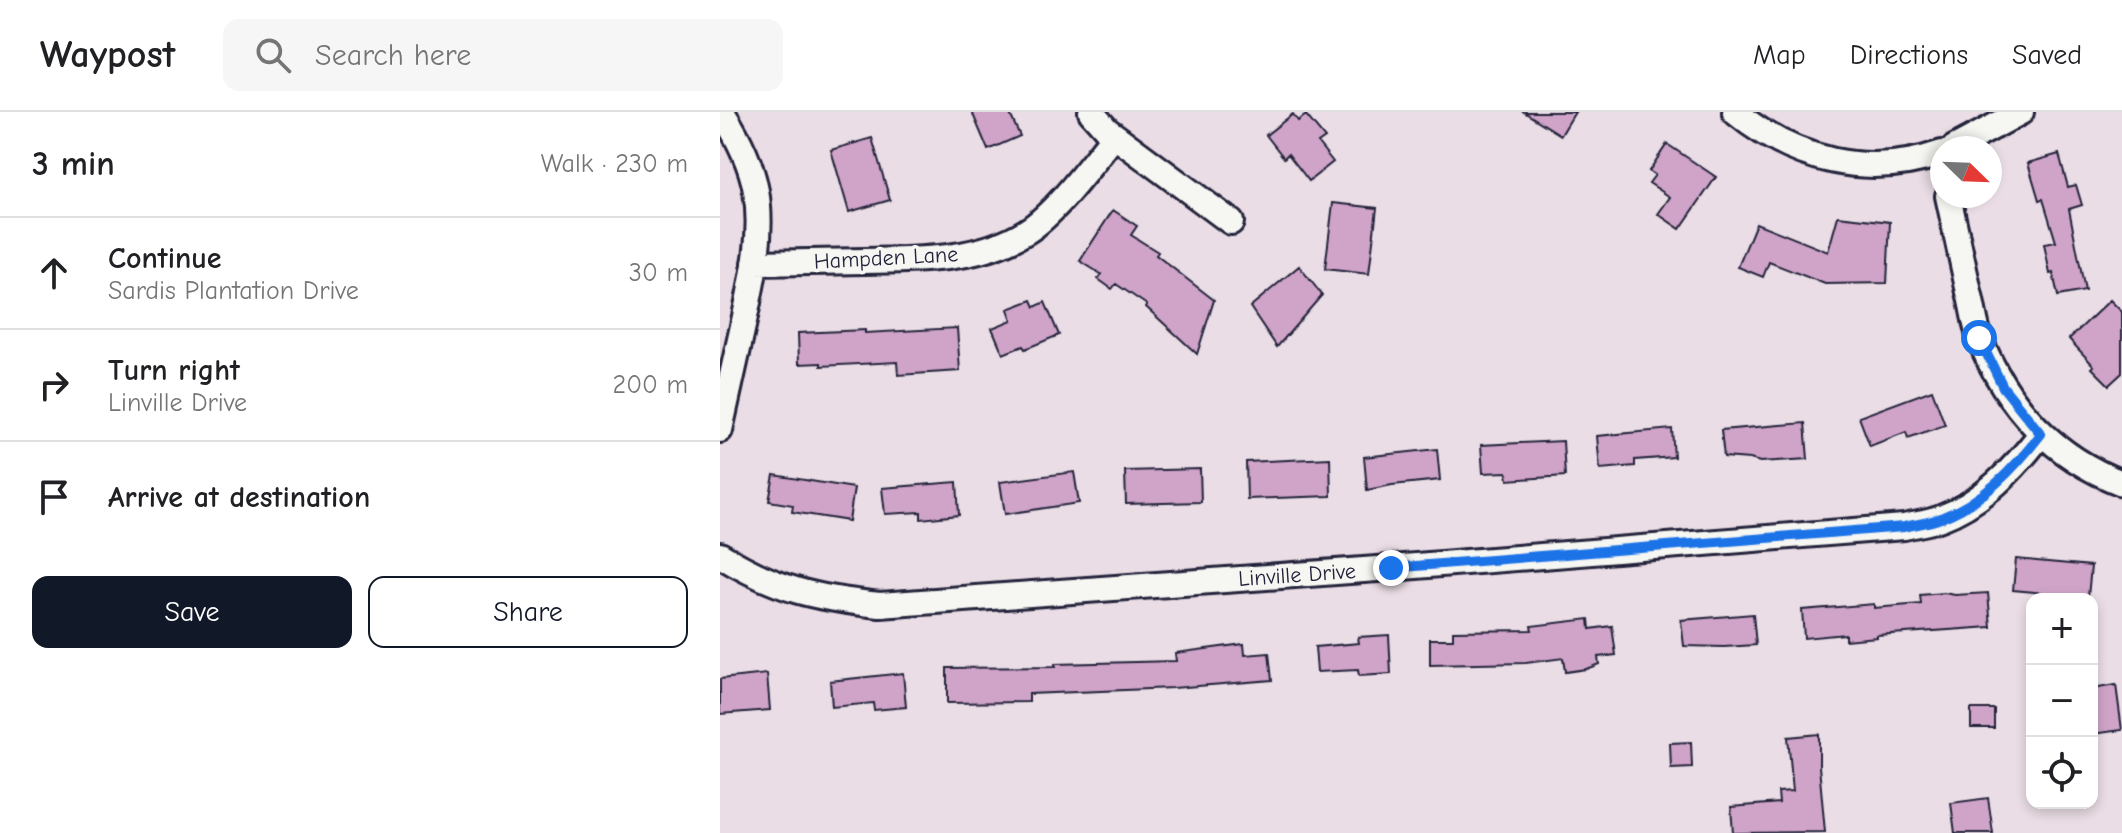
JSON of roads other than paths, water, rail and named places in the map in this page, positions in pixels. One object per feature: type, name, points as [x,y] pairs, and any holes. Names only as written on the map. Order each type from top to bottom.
[{"type":"street","points":[[720,430],[755,263],[758,219],[757,192],[747,157],[722,112]]},
{"type":"street","points":[[1091,112],[1114,136],[1231,222]]},
{"type":"street","points":[[1735,112],[1776,141],[1807,154],[1847,163],[1884,166],[1930,159]]},
{"type":"street","points":[[1980,136],[2021,112]]},
{"type":"street","name":"Hampden Lane","points":[[755,263],[920,260],[960,256],[1001,244],[1028,230],[1059,202],[1114,136]]},
{"type":"street","points":[[1951,208],[1979,338],[2003,387],[2041,434],[2058,449],[2090,469],[2122,483]]},
{"type":"street","name":"Linville Drive","points":[[720,555],[772,583],[798,592],[838,601],[880,605],[1904,527],[1961,510],[1985,495],[2041,434]]}]
